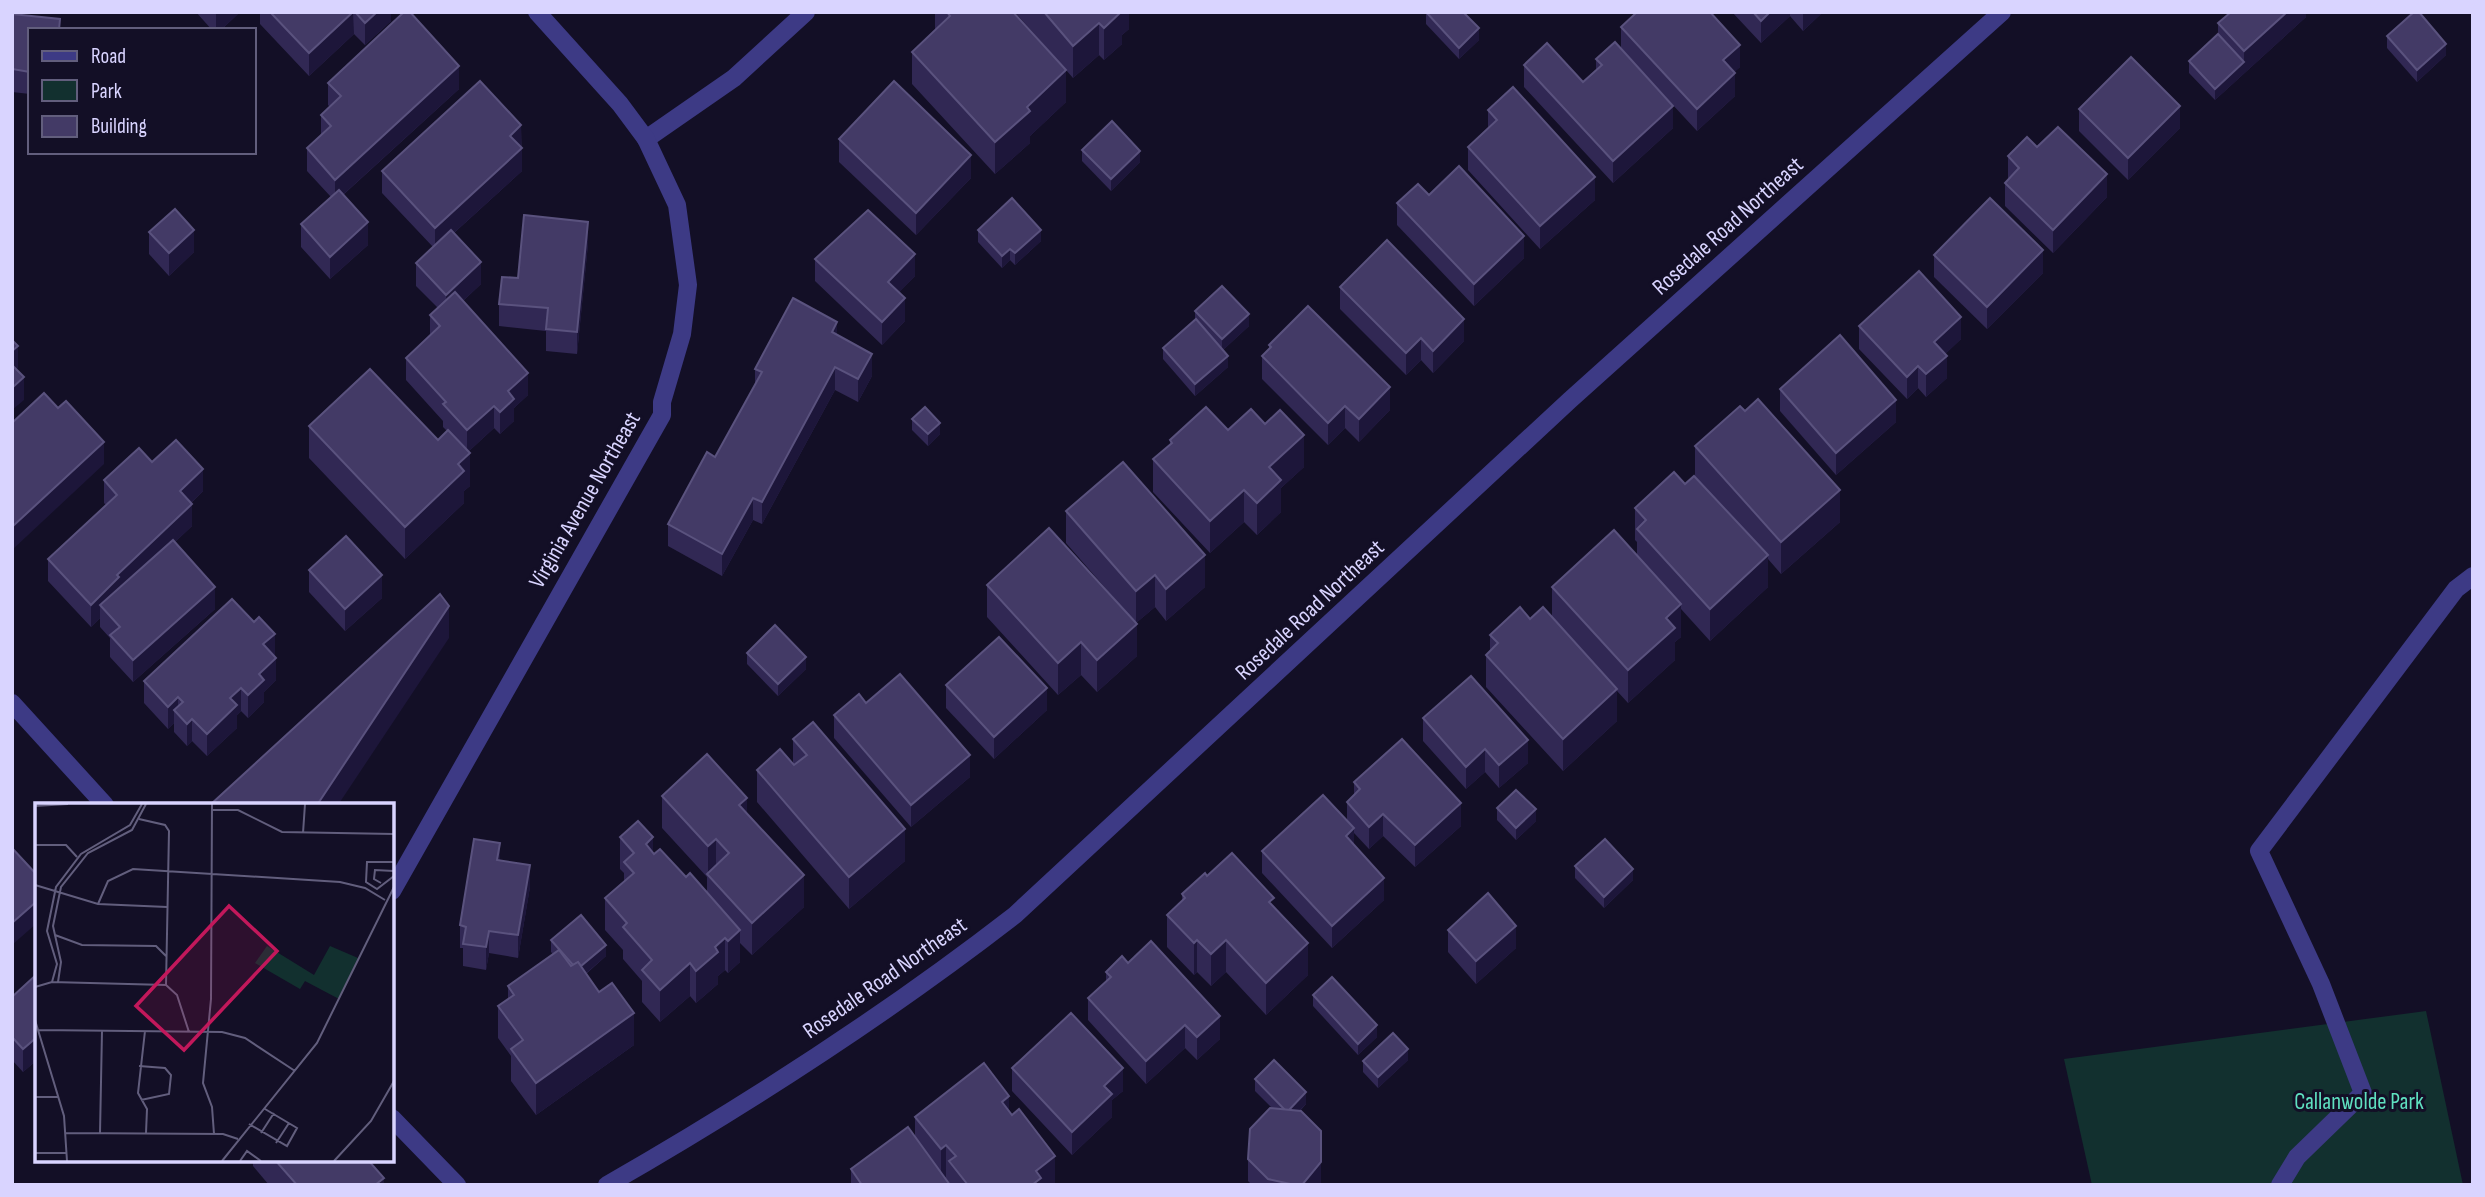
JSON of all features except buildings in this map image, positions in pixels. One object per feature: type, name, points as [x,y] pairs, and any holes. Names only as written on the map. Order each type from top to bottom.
[{"type":"street","name":"Virginia Avenue Northeast","points":[[394,887],[662,415],[662,402],[682,334],[688,285],[677,205],[646,139],[620,104],[537,12]]},
{"type":"street","points":[[646,139],[734,78],[806,12]]},
{"type":"street","name":"Rosedale Road Northeast","points":[[607,1185],[734,1110],[915,990],[1015,915],[1570,400],[2002,12]]},
{"type":"street","points":[[2280,1185],[2297,1157],[2363,1093],[2321,984],[2259,851],[2456,589],[2473,576]]},
{"type":"street","points":[[12,703],[103,803]]},
{"type":"street","points":[[394,1120],[457,1185]]},
{"type":"green space","name":"Callanwolde Park","points":[[2426,1011],[2463,1185],[2092,1185],[2064,1059]]}]
